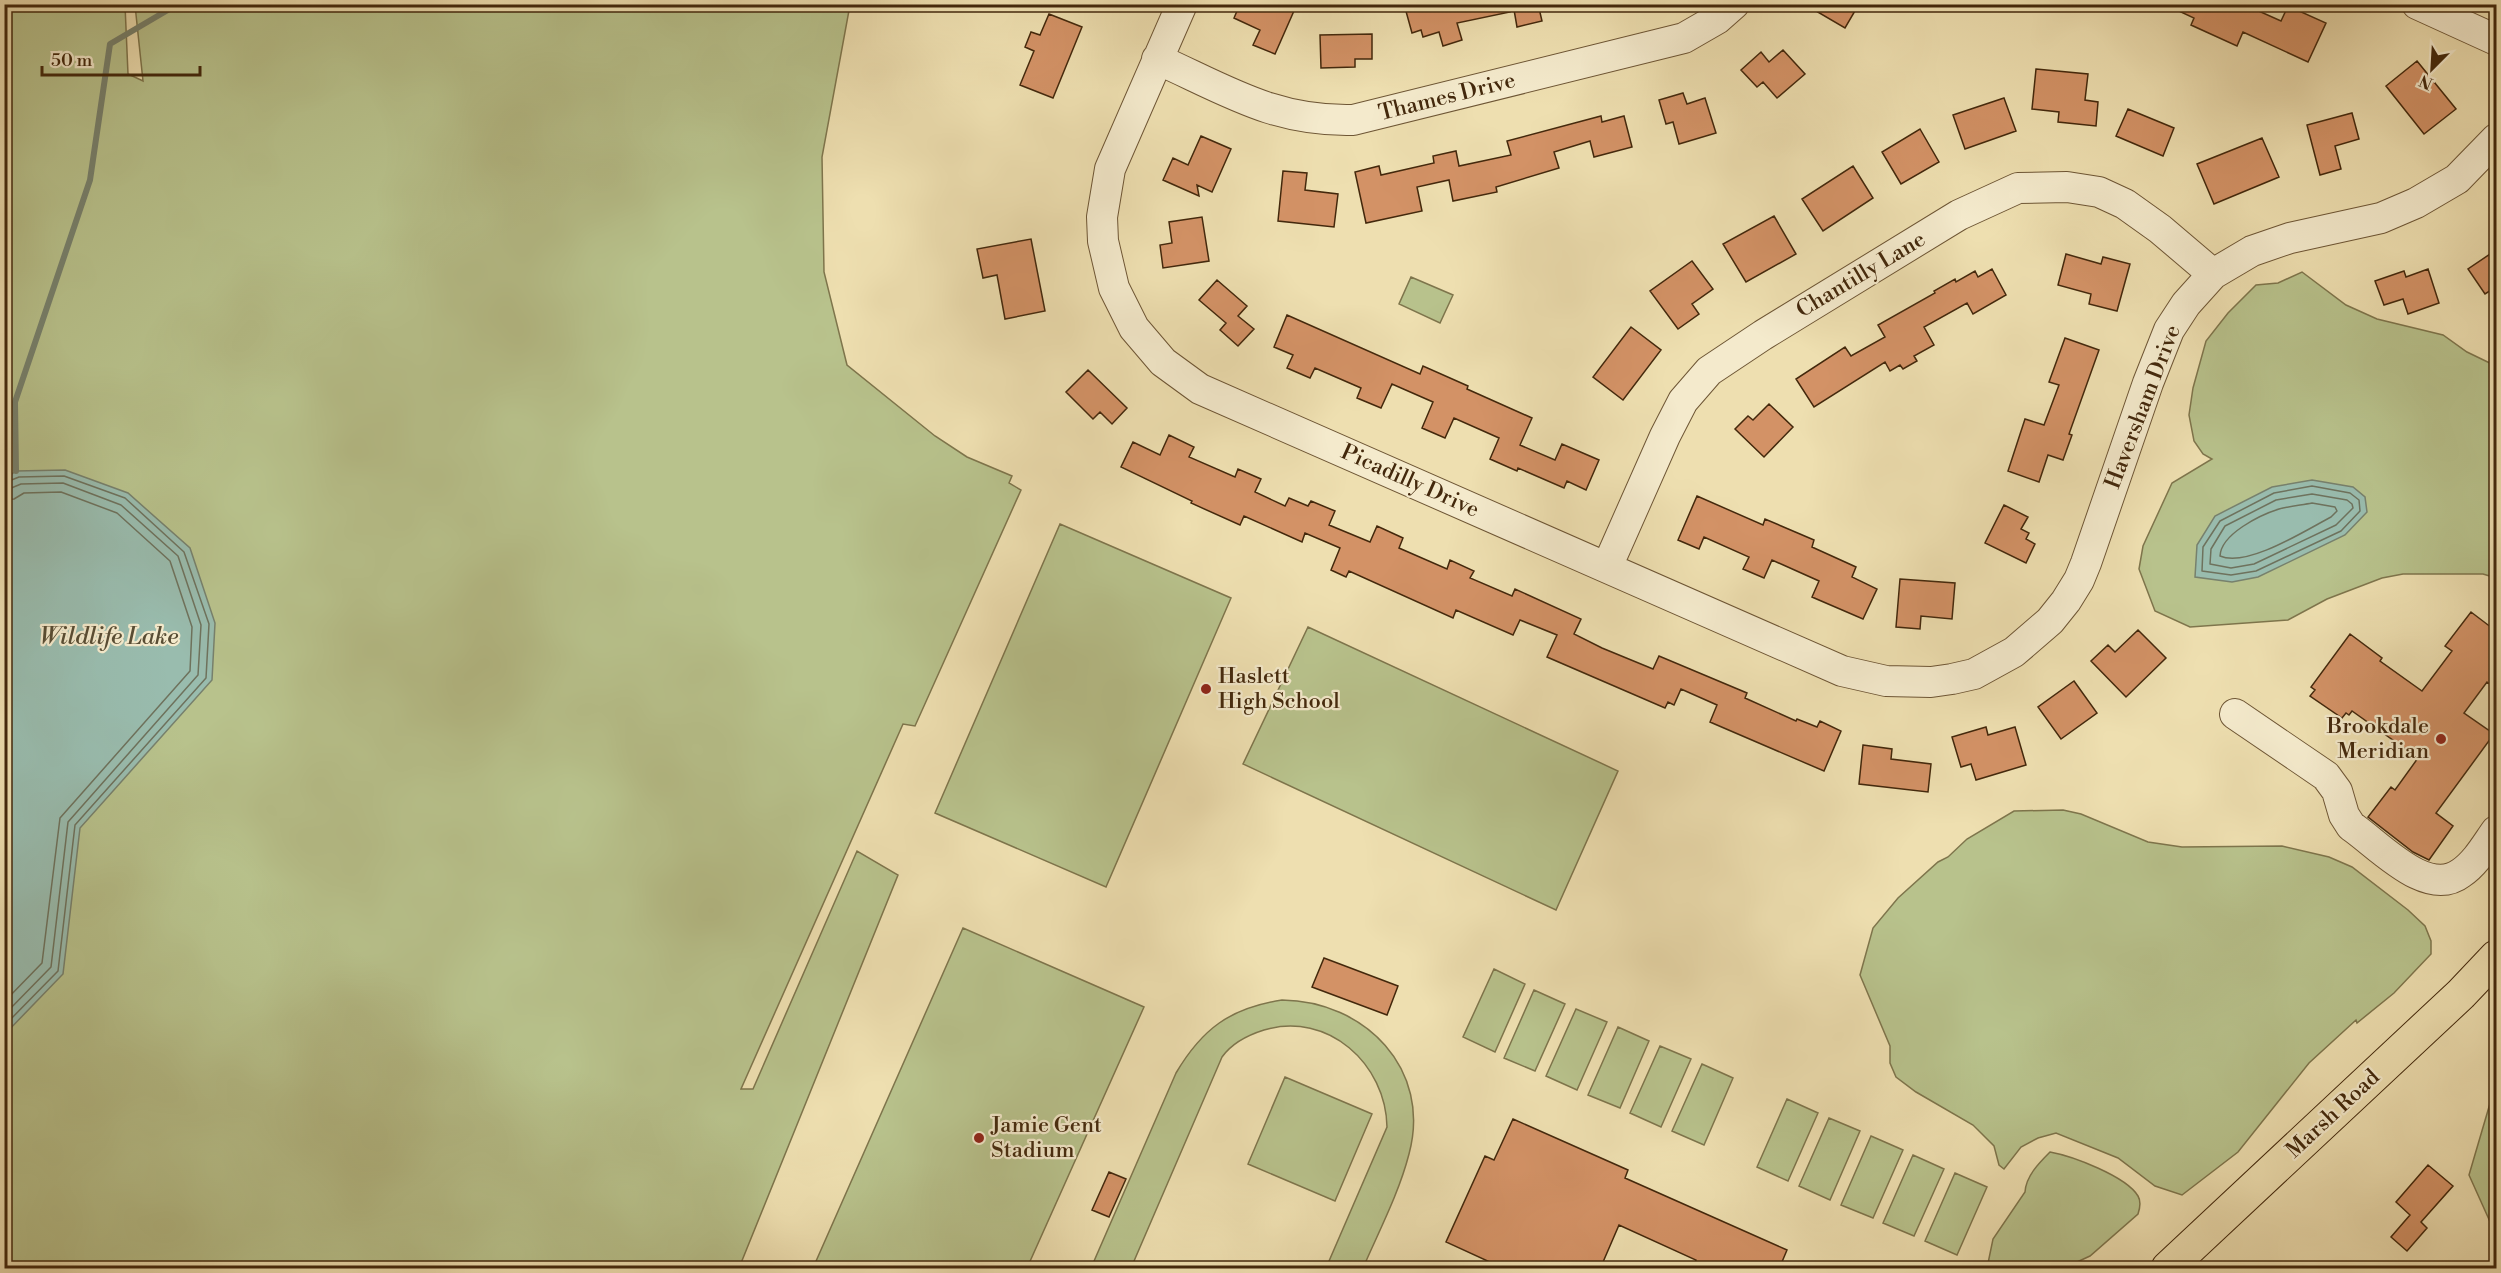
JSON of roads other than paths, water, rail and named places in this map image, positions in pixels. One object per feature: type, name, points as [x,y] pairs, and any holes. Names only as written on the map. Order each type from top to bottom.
[{"type":"main road","name":"Marsh Road","points":[[2168,1269],[2461,994],[2496,957]]},
{"type":"street","name":"Picadilly Drive","points":[[1182,4],[1110,169],[1102,217],[1103,241],[1114,288],[1134,328],[1163,362],[1200,389],[1842,671],[1864,677],[1909,682],[1941,681],[1974,674]]},
{"type":"street","name":"Thames Drive","points":[[1157,59],[1264,108],[1309,119],[1353,120],[1684,38],[1717,19],[1734,4]]},
{"type":"street","points":[[2417,4],[2496,40]]},
{"type":"street","name":"Haversham Drive","points":[[1974,674],[1995,664],[2033,638],[2050,621],[2074,587],[2169,330],[2186,304],[2213,274],[2252,251],[2290,237],[2381,218],[2416,203],[2457,179],[2496,140]]},
{"type":"street","name":"Chantilly Lane","points":[[1607,567],[1665,435],[1683,401],[1709,371],[1763,335],[1959,215],[2018,188],[2067,187],[2099,192],[2125,204],[2152,223],[2213,274]]},
{"type":"street","points":[[2235,714],[2326,776],[2337,791],[2344,815],[2351,826],[2419,877],[2439,881],[2460,875],[2496,831]]},
{"type":"water","name":"Wildlife Lake","points":[[65,470],[128,493],[190,548],[215,623],[212,680],[80,828],[63,974],[5,1034],[5,479],[16,471]]},
{"type":"water","points":[[2312,480],[2353,487],[2365,497],[2367,512],[2345,535],[2258,577],[2232,582],[2195,577],[2197,545],[2215,516],[2272,487]]},
{"type":"waterway","points":[[16,471],[15,402],[90,180],[110,44],[178,4]]},
{"type":"place","name":"Haslett High School","points":[[1206,689]]},
{"type":"place","name":"Brookdale Meridian","points":[[2441,739]]},
{"type":"place","name":"Jamie Gent Stadium","points":[[979,1138]]}]
